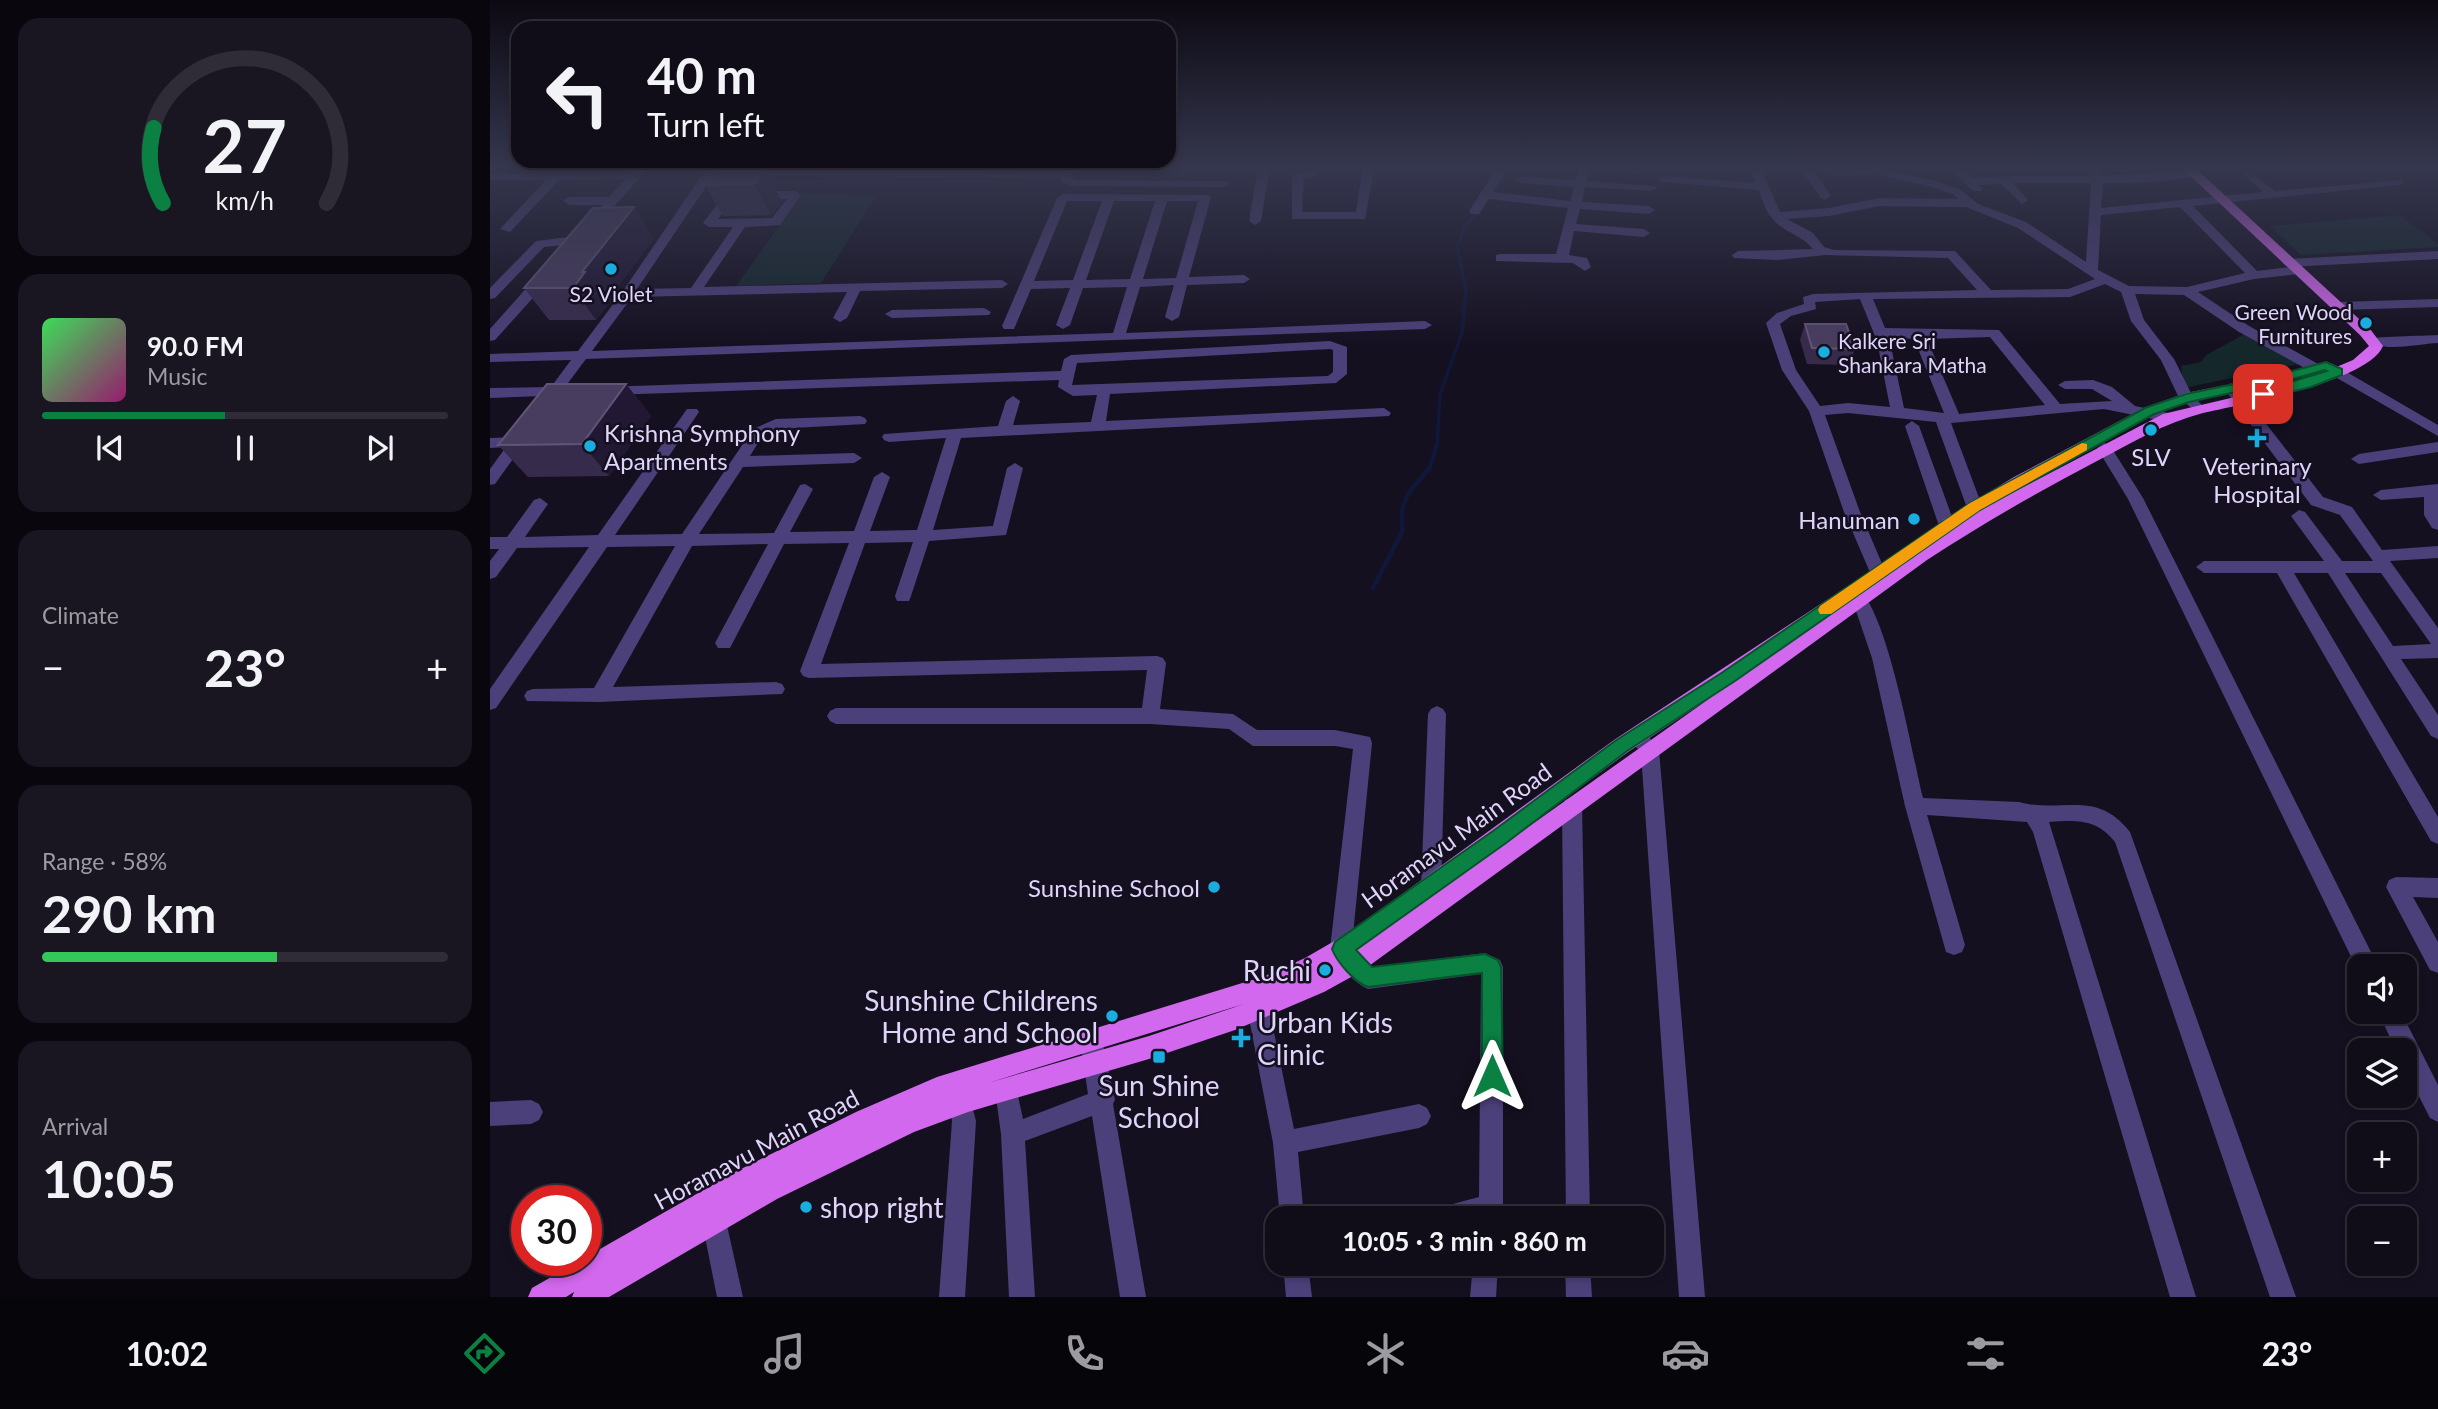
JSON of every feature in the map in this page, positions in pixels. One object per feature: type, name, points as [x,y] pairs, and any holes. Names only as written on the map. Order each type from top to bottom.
[{"type":"main road","points":[[2254,227],[2338,306],[2369,348]]},
{"type":"main road","name":"Horamavu Main Road","points":[[585,1297],[792,1155],[945,1085],[1094,1051],[1258,1008],[1313,988],[1431,887],[1977,512],[2159,414],[2236,394],[2307,384],[2327,369],[2369,348]]},
{"type":"main road","name":"Horamavu Main Road","points":[[1977,512],[2104,449],[2159,414]]},
{"type":"main road","name":"Horamavu Main Road","points":[[1857,595],[1878,573],[1950,531]]},
{"type":"main road","name":"Horamavu Main Road","points":[[541,1297],[708,1214],[961,1102],[1007,1090],[1094,1051],[1267,986],[1313,965],[1348,956],[1572,806],[1642,743]]},
{"type":"street","points":[[490,337],[496,324],[590,227]]},
{"type":"street","points":[[490,480],[678,227]]},
{"type":"street","points":[[695,291],[739,227]]},
{"type":"street","points":[[1009,326],[1051,227]]},
{"type":"street","points":[[1063,325],[1099,227]]},
{"type":"street","points":[[1118,338],[1153,227]]},
{"type":"street","points":[[1172,317],[1197,227]]},
{"type":"street","points":[[1562,256],[1569,227],[1644,233]]},
{"type":"street","points":[[1790,227],[1809,236],[1824,252]]},
{"type":"street","points":[[2024,227],[2092,272],[2127,290],[2187,291],[2294,265],[2438,255]]},
{"type":"street","points":[[2092,272],[2095,227]]},
{"type":"street","points":[[2206,227],[2254,275]]},
{"type":"street","points":[[490,295],[540,244],[578,240]]},
{"type":"street","points":[[1738,255],[1771,256],[1824,252],[1951,254],[1988,294]]},
{"type":"street","points":[[1500,258],[1553,260],[1562,256],[1583,261],[1585,267]]},
{"type":"street","points":[[1026,285],[1244,279]]},
{"type":"street","points":[[1878,573],[1852,512],[1816,411],[1789,370],[1773,323],[1779,315],[1790,310],[1808,308],[1811,306],[1808,300],[1813,298],[1945,292],[2070,293],[2106,279]]},
{"type":"street","points":[[628,293],[1002,284]]},
{"type":"street","points":[[906,286],[892,314],[984,312]]},
{"type":"street","points":[[840,318],[856,287]]},
{"type":"street","points":[[2127,290],[2138,321],[2167,359],[2192,404]]},
{"type":"street","points":[[2187,291],[2244,329],[2327,369],[2438,431]]},
{"type":"street","points":[[1865,295],[1880,332],[1898,412]]},
{"type":"street","points":[[2338,306],[2438,303]]},
{"type":"street","points":[[490,358],[1118,338],[1425,325]]},
{"type":"street","points":[[1880,332],[1919,335],[1994,333],[2057,410]]},
{"type":"street","points":[[1919,335],[1977,512]]},
{"type":"street","points":[[2369,348],[2392,342],[2438,339]]},
{"type":"street","points":[[1330,345],[1340,347],[1340,374],[1331,380],[1073,391],[1065,387],[1067,375],[1071,359],[1330,345]]},
{"type":"street","points":[[490,393],[1067,375]]},
{"type":"street","points":[[2065,385],[2094,383],[2109,390],[2129,408]]},
{"type":"street","points":[[2236,394],[2293,473],[2317,501],[2346,511],[2438,641]]},
{"type":"street","points":[[1097,428],[1104,395]]},
{"type":"street","points":[[1004,431],[1013,401]]},
{"type":"street","points":[[1816,411],[1848,408],[1948,418],[2104,404],[2159,414]]},
{"type":"street","points":[[490,703],[692,412]]},
{"type":"street","points":[[889,437],[1384,413]]},
{"type":"street","points":[[599,695],[688,538],[758,432],[768,426],[860,421]]},
{"type":"street","points":[[1912,426],[1950,531]]},
{"type":"street","points":[[903,596],[955,433]]},
{"type":"street","points":[[490,443],[518,443]]},
{"type":"street","points":[[2359,459],[2438,447]]},
{"type":"street","points":[[2104,449],[2135,498],[2361,954]]},
{"type":"street","points":[[738,462],[853,458]]},
{"type":"street","points":[[490,543],[923,536],[1000,531],[1015,468]]},
{"type":"street","points":[[882,477],[809,671],[1157,663],[1150,716]]},
{"type":"street","points":[[724,643],[805,489]]},
{"type":"street","points":[[2381,495],[2434,490],[2432,515],[2438,524]]},
{"type":"street","points":[[490,573],[540,504]]},
{"type":"street","points":[[2299,516],[2335,567],[2438,731]]},
{"type":"street","points":[[2204,567],[2335,567],[2438,552]]},
{"type":"street","points":[[2281,566],[2438,835]]},
{"type":"street","points":[[1857,595],[1878,651],[1915,806],[1954,945]]},
{"type":"street","points":[[2388,653],[2438,651]]},
{"type":"street","points":[[533,696],[776,689]]},
{"type":"street","points":[[1431,887],[1437,714]]},
{"type":"street","points":[[836,716],[1150,716],[1233,722],[1252,738],[1335,738],[1363,743],[1348,956],[1368,978],[1485,963],[1492,967],[1491,1206]]},
{"type":"street","points":[[1642,743],[1692,1297]]},
{"type":"street","points":[[1572,806],[1578,1206]]},
{"type":"street","points":[[1915,806],[2019,811],[2033,815],[2094,813],[2115,826],[2123,838],[2283,1297]]},
{"type":"street","points":[[2033,815],[2042,828],[2183,1297]]},
{"type":"street","points":[[2438,888],[2396,887],[2438,962]]},
{"type":"street","points":[[1258,1008],[1285,1143],[1291,1206]]},
{"type":"street","points":[[2395,1024],[2438,1110]]},
{"type":"street","points":[[1094,1051],[1133,1297]]},
{"type":"street","points":[[1007,1090],[1013,1134],[1022,1297]]},
{"type":"street","points":[[1013,1134],[1103,1100]]},
{"type":"street","points":[[952,1297],[964,1121],[961,1102]]},
{"type":"street","points":[[490,1114],[531,1112]]},
{"type":"street","points":[[1285,1143],[1419,1116]]},
{"type":"street","points":[[708,1214],[730,1297]]},
{"type":"street","points":[[1297,1276],[1299,1297]]},
{"type":"street","points":[[1483,1297],[1485,1276]]},
{"type":"street","points":[[1578,1276],[1579,1297]]},
{"type":"green space","points":[[779,227],[857,227],[821,283],[736,286]]},
{"type":"green space","points":[[2271,227],[2415,227],[2438,244],[2438,247],[2301,255]]},
{"type":"green space","points":[[2245,334],[2299,364],[2184,388],[2181,366],[2201,362],[2206,355]]},
{"type":"building","points":[[577,227],[618,227],[582,272],[585,272],[573,288],[524,288]]},
{"type":"building","points":[[1805,324],[1846,324],[1855,349],[1812,348]]},
{"type":"building","points":[[547,384],[626,384],[582,444],[498,445]]},
{"type":"waterway","points":[[1437,446],[1440,394],[1462,333],[1466,290],[1457,248],[1464,227]]},
{"type":"waterway","points":[[1373,588],[1402,532],[1402,509],[1408,494],[1430,467],[1437,444]]},
{"type":"slow traffic","points":[[1825,610],[1975,506],[2082,447]]},
{"type":"place","name":"S2 Violet","points":[[611,269]]},
{"type":"place","name":"Green Wood Furnitures","points":[[2366,323]]},
{"type":"place","name":"Kalkere Sri Shankara Matha","points":[[1824,352]]},
{"type":"place","name":"SLV","points":[[2151,430]]},
{"type":"place","name":"Veterinary Hospital","points":[[2257,438]]},
{"type":"place","name":"Krishna Symphony Apartments","points":[[590,446]]},
{"type":"place","name":"Hanuman","points":[[1914,519]]},
{"type":"place","name":"Sunshine School","points":[[1214,887]]},
{"type":"place","name":"Ruchi","points":[[1325,970]]},
{"type":"place","name":"Sunshine Childrens Home and School","points":[[1112,1016]]},
{"type":"place","name":"Urban Kids Clinic","points":[[1241,1038]]},
{"type":"place","name":"Sun Shine School","points":[[1159,1057]]},
{"type":"place","name":"shop right","points":[[806,1207]]},
{"type":"route","points":[[1492,1076],[1492,967],[1485,963],[1368,978],[1341,949],[1500,837],[1621,746],[1729,676],[1975,506],[2149,411],[2186,398],[2326,366],[2338,372],[2307,384],[2263,394]]}]
